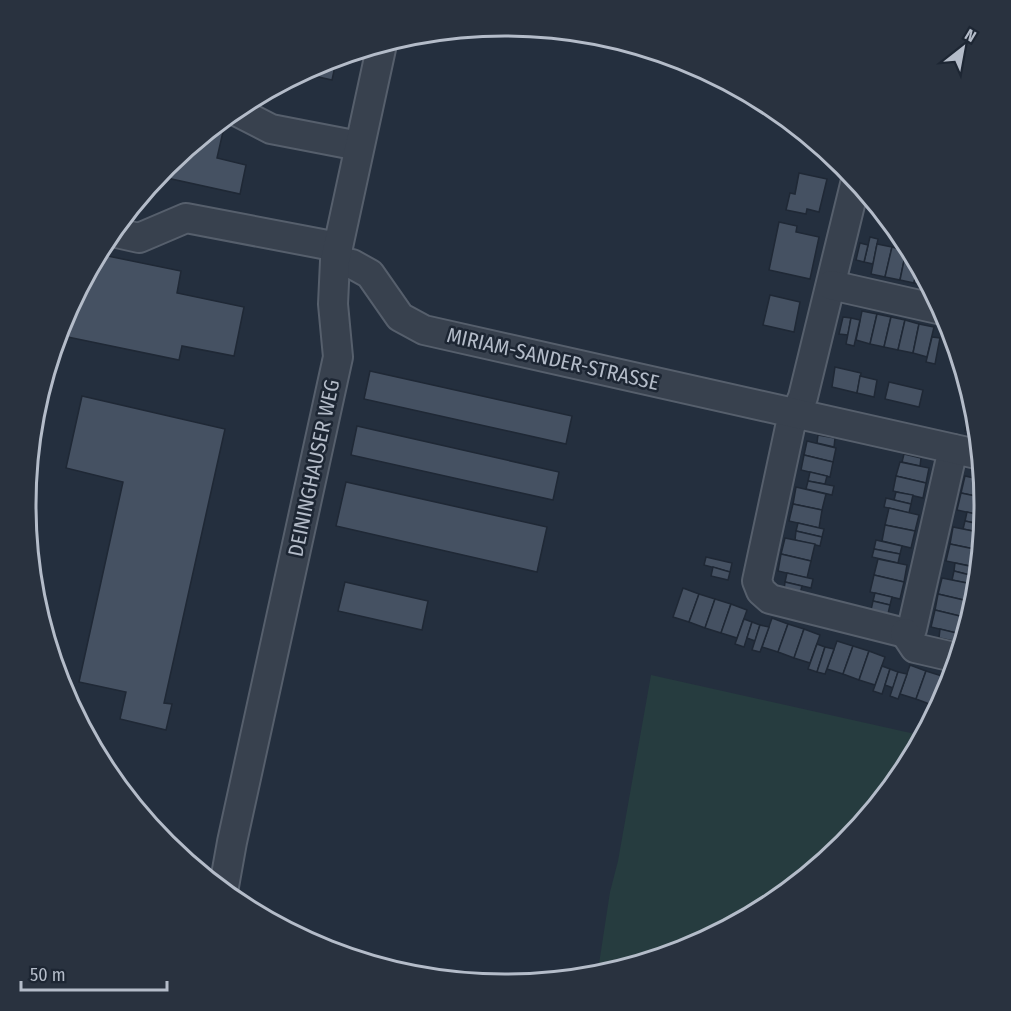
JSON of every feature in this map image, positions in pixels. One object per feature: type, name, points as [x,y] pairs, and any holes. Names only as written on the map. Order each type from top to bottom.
[{"type":"street","name":"DEININGHAUSER WEG","points":[[225,882],[338,357],[333,304],[337,254],[380,53]]},
{"type":"street","points":[[244,115],[271,129],[359,146]]},
{"type":"street","points":[[853,191],[803,397],[790,427],[757,581],[760,591],[770,598],[830,608],[905,633],[915,648],[950,656]]},
{"type":"street","name":"MIRIAM-SANDER-STRASSE","points":[[123,234],[139,237],[186,218],[337,254],[370,274],[400,317],[424,330],[972,453]]},
{"type":"street","points":[[831,285],[931,308]]},
{"type":"street","points":[[905,633],[912,629],[953,449]]},
{"type":"green space","points":[[651,675],[915,734],[896,766],[858,815],[815,858],[791,878],[766,896],[713,927],[656,950],[599,966],[610,892],[618,861]]},
{"type":"building","points":[[334,69],[332,80],[316,76]]},
{"type":"building","points":[[223,131],[217,158],[246,165],[240,194],[170,179]]},
{"type":"building","points":[[799,173],[827,179],[819,212],[807,209],[806,214],[786,210],[790,193],[795,194]]},
{"type":"building","points":[[779,222],[797,226],[796,232],[819,237],[810,279],[769,270]]},
{"type":"building","points":[[870,237],[878,239],[873,264],[864,262]]},
{"type":"building","points":[[860,243],[868,245],[864,262],[856,260]]},
{"type":"building","points":[[877,244],[892,247],[885,277],[871,274]]},
{"type":"building","points":[[892,247],[898,249],[904,259],[900,280],[885,277]]},
{"type":"building","points":[[108,256],[181,271],[177,293],[244,307],[234,356],[182,346],[179,360],[68,337],[84,298]]},
{"type":"building","points":[[904,259],[915,277],[914,283],[900,280]]},
{"type":"building","points":[[770,295],[800,302],[794,332],[763,325]]},
{"type":"building","points":[[862,311],[877,314],[870,344],[856,340]]},
{"type":"building","points":[[877,314],[891,317],[884,347],[870,344]]},
{"type":"building","points":[[843,317],[851,318],[848,335],[839,334]]},
{"type":"building","points":[[891,317],[905,320],[898,350],[884,347]]},
{"type":"building","points":[[851,318],[860,320],[854,346],[846,344]]},
{"type":"building","points":[[905,320],[919,324],[913,353],[898,350]]},
{"type":"building","points":[[919,324],[934,327],[927,357],[913,353]]},
{"type":"building","points":[[932,337],[940,338],[935,364],[926,362]]},
{"type":"building","points":[[835,367],[861,373],[857,393],[832,387]]},
{"type":"building","points":[[370,371],[572,416],[566,444],[364,399]]},
{"type":"building","points":[[860,376],[877,380],[874,397],[857,393]]},
{"type":"building","points":[[889,382],[923,390],[919,407],[885,399]]},
{"type":"building","points":[[82,396],[225,429],[164,703],[172,704],[166,730],[120,719],[126,692],[79,682],[123,482],[66,468]]},
{"type":"building","points":[[357,426],[559,472],[553,500],[351,455]]},
{"type":"building","points":[[818,435],[835,438],[834,447],[817,443]]},
{"type":"building","points":[[807,441],[836,448],[833,462],[804,455]]},
{"type":"building","points":[[904,454],[921,458],[920,466],[902,462]]},
{"type":"building","points":[[804,455],[833,462],[830,477],[801,470]]},
{"type":"building","points":[[900,462],[929,468],[926,483],[896,476]]},
{"type":"building","points":[[810,472],[827,476],[825,484],[808,481]]},
{"type":"building","points":[[896,476],[926,483],[923,498],[893,491]]},
{"type":"building","points":[[965,476],[974,478],[975,496],[961,493]]},
{"type":"building","points":[[808,481],[834,486],[832,495],[806,489]]},
{"type":"building","points":[[346,482],[547,527],[537,572],[336,526]]},
{"type":"building","points":[[796,487],[826,494],[822,510],[793,504]]},
{"type":"building","points":[[896,492],[913,495],[911,504],[894,500]]},
{"type":"building","points":[[961,493],[975,496],[975,514],[957,510]]},
{"type":"building","points":[[886,498],[911,504],[909,513],[884,507]]},
{"type":"building","points":[[793,504],[822,510],[819,528],[789,521]]},
{"type":"building","points":[[889,508],[919,515],[915,531],[885,525]]},
{"type":"building","points":[[967,512],[975,514],[974,523],[965,521]]},
{"type":"building","points":[[965,521],[974,523],[974,531],[963,529]]},
{"type":"building","points":[[798,523],[824,529],[822,537],[796,531]]},
{"type":"building","points":[[885,525],[915,531],[911,548],[882,541]]},
{"type":"building","points":[[953,527],[974,531],[973,549],[950,544]]},
{"type":"building","points":[[796,531],[822,537],[820,546],[795,540]]},
{"type":"building","points":[[785,538],[815,544],[811,561],[781,554]]},
{"type":"building","points":[[876,540],[902,546],[900,554],[874,549]]},
{"type":"building","points":[[950,544],[973,549],[971,566],[946,561]]},
{"type":"building","points":[[874,549],[900,554],[898,563],[872,557]]},
{"type":"building","points":[[781,554],[811,561],[807,578],[778,571]]},
{"type":"building","points":[[706,557],[732,563],[730,572],[704,565]]},
{"type":"building","points":[[878,559],[907,565],[904,582],[874,575]]},
{"type":"building","points":[[955,563],[971,566],[970,575],[954,571]]},
{"type":"building","points":[[713,567],[730,572],[728,580],[711,576]]},
{"type":"building","points":[[954,571],[970,575],[968,583],[952,580]]},
{"type":"building","points":[[787,573],[813,579],[811,588],[785,582]]},
{"type":"building","points":[[874,575],[904,582],[900,599],[870,592]]},
{"type":"building","points":[[942,578],[968,583],[965,600],[938,594]]},
{"type":"building","points":[[345,582],[428,601],[422,630],[338,611]]},
{"type":"building","points":[[785,582],[802,586],[800,594],[784,591]]},
{"type":"building","points":[[683,588],[699,594],[689,622],[673,617]]},
{"type":"building","points":[[875,593],[892,597],[890,605],[873,601]]},
{"type":"building","points":[[699,594],[715,599],[705,628],[689,622]]},
{"type":"building","points":[[938,594],[965,600],[961,616],[935,610]]},
{"type":"building","points":[[715,599],[731,604],[721,633],[705,628]]},
{"type":"building","points":[[873,601],[890,605],[888,614],[871,610]]},
{"type":"building","points":[[731,604],[747,610],[737,638],[721,633]]},
{"type":"building","points":[[935,610],[961,616],[957,633],[931,627]]},
{"type":"building","points":[[772,618],[788,624],[778,652],[762,647]]},
{"type":"building","points":[[744,619],[752,622],[744,647],[735,644]]},
{"type":"building","points":[[752,622],[760,625],[755,641],[747,638]]},
{"type":"building","points":[[788,624],[804,629],[794,658],[778,652]]},
{"type":"building","points":[[760,625],[769,627],[760,652],[752,650]]},
{"type":"building","points":[[804,629],[820,635],[810,663],[794,658]]},
{"type":"building","points":[[940,629],[957,633],[955,641],[939,638]]},
{"type":"building","points":[[837,641],[853,646],[843,674],[827,669]]},
{"type":"building","points":[[817,644],[825,647],[817,672],[808,669]]},
{"type":"building","points":[[853,646],[869,651],[859,680],[843,674]]},
{"type":"building","points":[[825,647],[834,649],[825,674],[817,672]]},
{"type":"building","points":[[869,651],[885,657],[875,685],[859,680]]},
{"type":"building","points":[[910,665],[926,671],[916,699],[900,694]]},
{"type":"building","points":[[882,666],[890,669],[882,694],[873,691]]},
{"type":"building","points":[[890,669],[898,672],[893,688],[885,685]]},
{"type":"building","points":[[926,671],[942,676],[931,704],[916,699]]},
{"type":"building","points":[[898,672],[907,674],[898,699],[890,696]]}]
